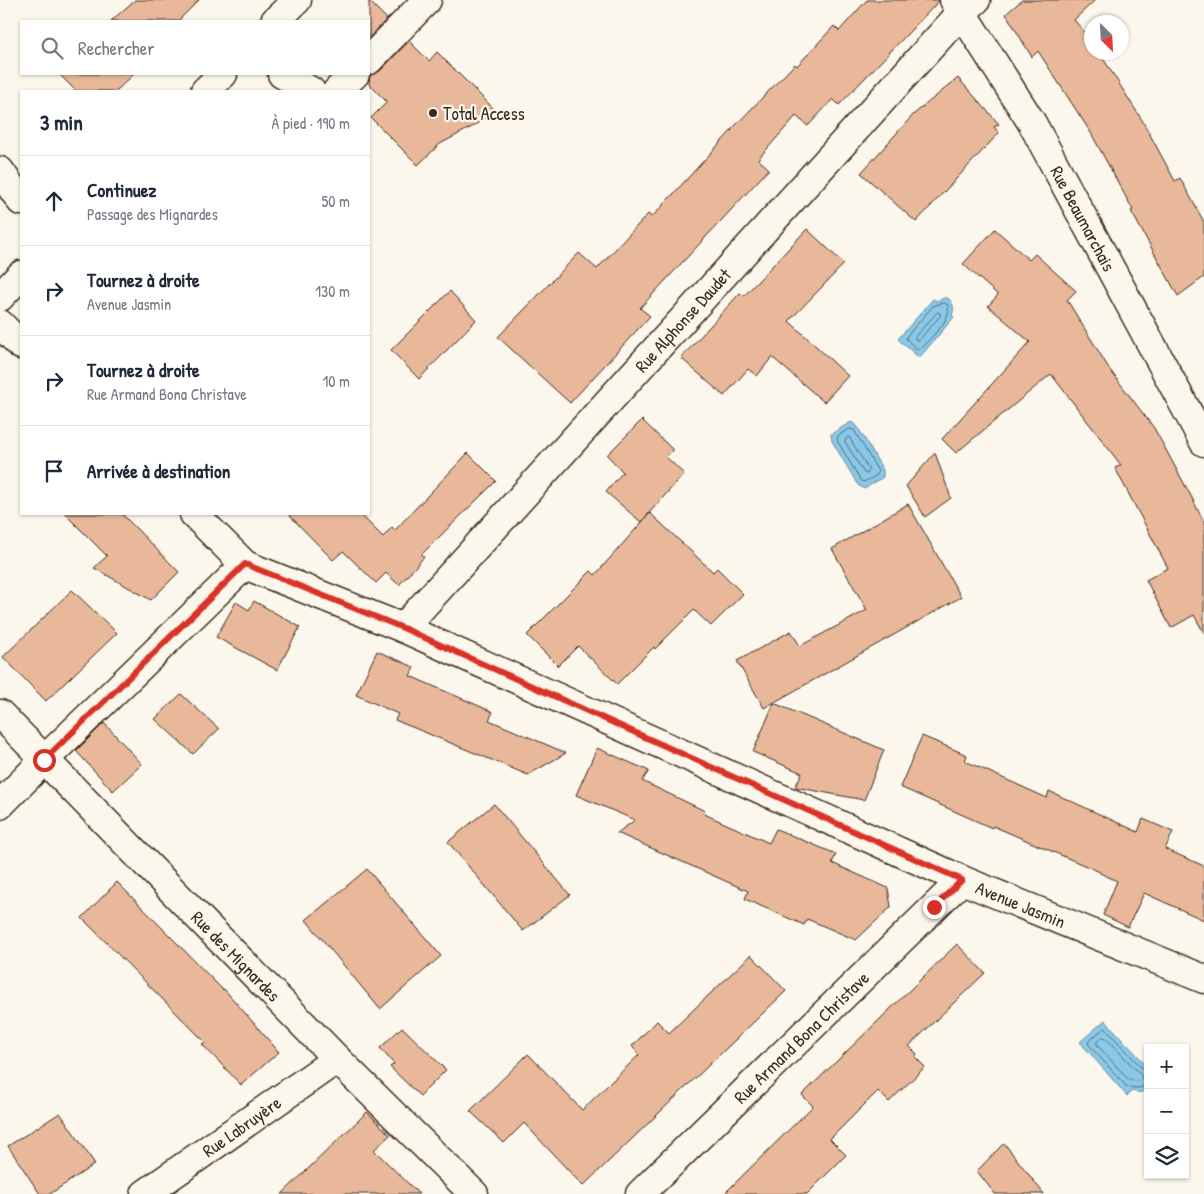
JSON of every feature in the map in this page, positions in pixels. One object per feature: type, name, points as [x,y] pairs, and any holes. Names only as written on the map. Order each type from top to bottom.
[{"type":"street","points":[[276,20],[297,0]]},
{"type":"street","points":[[370,59],[427,0]]},
{"type":"street","name":"Rue Beaumarchais","points":[[964,4],[1032,123],[1204,442]]},
{"type":"street","name":"Rue Alphonse Daudet","points":[[403,628],[964,4]]},
{"type":"street","points":[[206,90],[222,75]]},
{"type":"street","points":[[284,75],[309,90]]},
{"type":"street","points":[[338,90],[354,75]]},
{"type":"street","points":[[0,171],[20,200]]},
{"type":"street","points":[[0,296],[20,276]]},
{"type":"street","points":[[0,324],[20,344]]},
{"type":"street","name":"Avenue Jasmin","points":[[195,515],[245,564],[403,628],[962,880],[1204,979]]},
{"type":"street","points":[[0,805],[245,564]]},
{"type":"street","name":"Rue des Mignardes","points":[[0,714],[337,1059],[474,1194]]},
{"type":"street","name":"Rue Armand Bona Christave","points":[[640,1194],[962,880]]},
{"type":"street","name":"Rue Labruyère","points":[[145,1194],[337,1059]]},
{"type":"water","points":[[948,298],[952,304],[952,315],[954,317],[919,358],[898,339],[933,299],[937,301]]},
{"type":"water","points":[[851,422],[857,426],[883,470],[883,477],[864,489],[858,485],[832,441],[831,434]]},
{"type":"water","points":[[1105,1020],[1144,1063],[1144,1091],[1132,1091],[1127,1096],[1080,1042]]},
{"type":"building","points":[[135,0],[199,0],[179,20],[112,20]]},
{"type":"building","points":[[867,0],[939,1],[839,105],[833,99],[808,126],[796,116],[758,159],[769,169],[640,308],[650,316],[570,403],[498,337],[579,253],[597,269],[648,214],[652,217],[731,130],[795,64],[797,66],[834,26],[839,31]]},
{"type":"building","points":[[1022,0],[1095,0],[1074,20],[1084,31],[1084,60],[1104,60],[1142,120],[1175,181],[1180,178],[1204,222],[1204,277],[1178,296],[1091,133],[1038,51],[1032,57],[1006,14]]},
{"type":"building","points":[[369,1],[387,19],[370,37]]},
{"type":"building","name":"Total Access","points":[[409,41],[429,61],[437,52],[496,111],[472,127],[440,144],[418,165],[371,118],[387,102],[369,84],[370,75],[380,71]]},
{"type":"building","points":[[60,75],[133,75],[117,90],[75,90]]},
{"type":"building","points":[[958,78],[999,124],[994,127],[999,133],[916,222],[861,173],[914,114]]},
{"type":"building","points":[[807,229],[844,264],[789,321],[848,376],[824,402],[772,357],[757,376],[748,369],[724,396],[681,358],[740,293],[744,296]]},
{"type":"building","points":[[995,229],[1029,260],[1035,254],[1076,291],[1067,300],[1110,370],[1154,428],[1192,498],[1204,522],[1204,633],[1194,615],[1171,628],[1146,580],[1168,568],[1115,468],[1121,465],[1051,374],[956,453],[942,439],[1030,342],[988,306],[998,295],[963,264]]},
{"type":"building","points":[[450,291],[476,320],[419,379],[391,350]]},
{"type":"building","points":[[642,420],[673,450],[666,457],[684,474],[641,522],[606,492],[623,472],[607,455]]},
{"type":"building","points":[[468,453],[496,481],[421,555],[424,557],[399,585],[386,573],[376,583],[343,551],[333,560],[289,515],[361,515],[383,537],[392,527],[395,530]]},
{"type":"building","points":[[935,453],[951,498],[925,517],[906,486]]},
{"type":"building","points":[[908,504],[961,597],[764,708],[737,661],[791,631],[800,646],[867,610],[832,549]]},
{"type":"building","points":[[650,513],[713,572],[717,568],[743,594],[711,626],[694,610],[617,684],[578,646],[558,666],[527,635],[591,571],[595,575]]},
{"type":"building","points":[[66,515],[123,515],[179,572],[151,600],[94,568],[107,556]]},
{"type":"building","points":[[72,590],[117,633],[46,701],[3,657]]},
{"type":"building","points":[[254,601],[300,627],[277,670],[216,637],[236,602],[249,610]]},
{"type":"building","points":[[377,651],[414,667],[410,676],[493,712],[489,720],[566,753],[528,775],[395,720],[398,714],[356,695]]},
{"type":"building","points":[[181,694],[219,729],[193,754],[155,719]]},
{"type":"building","points":[[774,703],[884,750],[864,800],[795,787],[802,773],[753,752]]},
{"type":"building","points":[[104,723],[142,764],[113,791],[76,751]]},
{"type":"building","points":[[922,736],[967,755],[965,761],[1047,798],[1049,791],[1138,832],[1143,819],[1173,832],[1165,849],[1204,866],[1204,920],[1144,893],[1128,927],[1103,915],[1117,881],[1100,872],[993,826],[992,828],[900,787]]},
{"type":"building","points":[[597,748],[649,771],[642,781],[705,811],[704,814],[769,843],[776,829],[836,854],[832,863],[888,888],[891,907],[856,940],[807,919],[804,925],[745,899],[748,891],[617,833],[635,820],[576,795]]},
{"type":"building","points":[[494,804],[570,895],[523,931],[448,842]]},
{"type":"building","points":[[367,869],[441,956],[380,1009],[306,920]]},
{"type":"building","points":[[117,882],[224,989],[279,1052],[241,1085],[202,1044],[205,1042],[82,918]]},
{"type":"building","points":[[957,944],[985,973],[909,1046],[917,1054],[915,1057],[925,1067],[889,1102],[878,1091],[830,1139],[846,1155],[807,1194],[724,1194],[813,1106],[802,1095]]},
{"type":"building","points":[[751,955],[786,991],[583,1186],[524,1123],[504,1143],[470,1111],[528,1054],[582,1110],[639,1055],[632,1046],[657,1021],[669,1033]]},
{"type":"building","points":[[402,1027],[446,1070],[420,1096],[390,1067],[394,1064],[380,1048]]},
{"type":"building","points":[[367,1112],[390,1135],[374,1150],[419,1194],[282,1194]]},
{"type":"building","points":[[60,1113],[95,1164],[50,1194],[40,1194],[8,1146]]},
{"type":"building","points":[[1004,1143],[1044,1194],[995,1194],[977,1171]]},
{"type":"place","name":"Total Access","points":[[433,113]]},
{"type":"route","points":[[44,760],[245,564],[403,628],[962,880],[934,907]]}]
